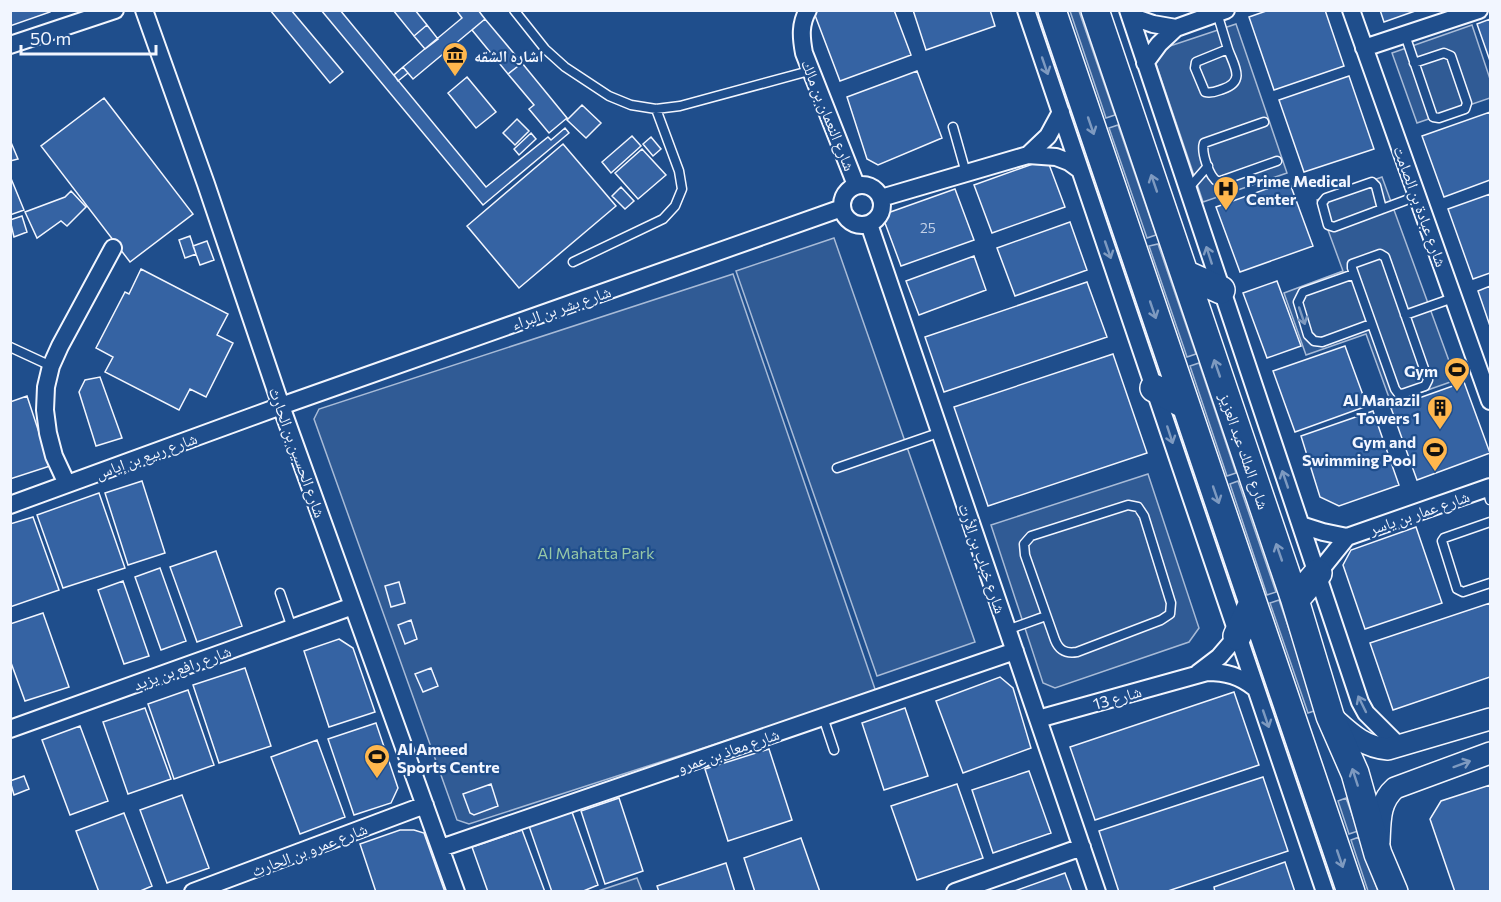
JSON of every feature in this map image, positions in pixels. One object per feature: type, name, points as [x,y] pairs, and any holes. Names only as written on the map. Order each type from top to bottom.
[{"type":"highway","points":[[1052,10],[1351,891]]},
{"type":"highway","name":"شارع الملك عبد العزيز","points":[[1095,10],[1295,600],[1330,716],[1354,773],[1378,854],[1394,891]]},
{"type":"highway","points":[[1185,274],[1221,290]]},
{"type":"highway","points":[[1154,388],[1185,405]]},
{"type":"highway","points":[[1295,600],[1318,573]]},
{"type":"highway","points":[[1237,636],[1253,603]]},
{"type":"street","points":[[10,45],[115,10]]},
{"type":"street","name":"شارع الحسين بن الحارث","points":[[144,10],[207,184],[281,406],[456,891]]},
{"type":"street","name":"شارع النعمان بن مالك","points":[[808,10],[800,34],[809,71],[856,185]]},
{"type":"street","points":[[1026,10],[1325,891]]},
{"type":"street","name":"شارع عبادة بن الصامت","points":[[1351,10],[1491,400]]},
{"type":"street","points":[[1364,48],[1479,10]]},
{"type":"street","points":[[1145,63],[1159,44],[1176,28],[1222,12]]},
{"type":"street","points":[[1129,13],[1153,24],[1176,28]]},
{"type":"street","name":"شارع الملك عبد العزيز","points":[[1129,13],[1360,702],[1366,713],[1400,747]]},
{"type":"street","points":[[1028,155],[1048,136],[1061,112]]},
{"type":"street","points":[[881,198],[1028,155],[1056,157],[1080,170]]},
{"type":"street","points":[[856,185],[869,185],[881,198],[880,214],[869,224],[862,225],[849,220],[842,208],[844,194],[856,185]]},
{"type":"street","name":"شارع بشر بن البراء","points":[[281,406],[842,208]]},
{"type":"street","name":"شارع خباب بن الأرت","points":[[869,224],[1097,891]]},
{"type":"street","points":[[67,484],[54,456],[48,433],[45,410],[46,387],[51,366],[60,346],[112,248]]},
{"type":"street","name":"شارع ربيع بن إياس","points":[[10,505],[281,406]]},
{"type":"street","name":"شارع عمار بن ياسر","points":[[1300,525],[1347,537],[1489,492]]},
{"type":"street","name":"شارع عمار بن ياسر","points":[[1318,573],[1347,537]]},
{"type":"street","name":"شارع رافع بن يزيد","points":[[10,729],[353,606]]},
{"type":"street","name":"شارع 13","points":[[1197,674],[1219,657],[1237,636]]},
{"type":"street","name":"شارع معاذ بن عمرو","points":[[441,848],[1015,651]]},
{"type":"street","name":"شارع 13","points":[[1038,719],[1207,672],[1228,673],[1247,681],[1256,688]]},
{"type":"street","points":[[1330,716],[1364,744],[1382,749],[1400,747],[1491,719]]},
{"type":"street","points":[[1430,776],[1419,770],[1418,758],[1421,753],[1451,743],[1461,737],[1467,727]]},
{"type":"street","points":[[1378,854],[1382,804],[1387,795],[1395,788],[1491,753]]},
{"type":"street","name":"شارع عمرو بن الحارث","points":[[193,891],[425,805]]},
{"type":"street","points":[[955,891],[1082,847]]},
{"type":"lane","points":[[514,10],[545,49],[587,83],[631,105],[656,109],[680,106],[809,71]]},
{"type":"lane","points":[[1222,12],[1228,48],[1237,79],[1231,86],[1207,93],[1202,90],[1195,65],[1198,60],[1228,48]]},
{"type":"lane","points":[[1405,35],[1414,63],[1432,117],[1439,118],[1466,109],[1467,103],[1450,56],[1444,53],[1414,63]]},
{"type":"lane","points":[[573,261],[663,219],[675,206],[682,189],[679,171],[656,109]]},
{"type":"lane","points":[[1264,122],[1204,143],[1203,149],[1208,166],[1213,180],[1218,182],[1277,161]]},
{"type":"lane","points":[[953,127],[966,173]]},
{"type":"lane","points":[[1188,189],[1208,166]]},
{"type":"lane","points":[[1382,208],[1376,186],[1372,182],[1326,198],[1322,203],[1327,223],[1332,227],[1417,196]]},
{"type":"lane","points":[[1383,255],[1405,315],[1428,382],[1425,386],[1402,394],[1395,389],[1351,266],[1353,262],[1383,255]]},
{"type":"lane","points":[[1354,274],[1300,295],[1298,306],[1308,336],[1314,341],[1322,342],[1371,324]]},
{"type":"lane","points":[[1405,315],[1453,298]]},
{"type":"lane","points":[[10,347],[51,366]]},
{"type":"lane","points":[[837,468],[941,432]]},
{"type":"lane","points":[[1128,505],[1138,507],[1144,516],[1171,603],[1170,614],[1161,620],[1070,653],[1058,646],[1046,616],[1025,555],[1024,544],[1027,540],[1031,536],[1128,505]]},
{"type":"lane","points":[[1491,522],[1444,538],[1442,541],[1457,589],[1463,592],[1491,583]]},
{"type":"lane","points":[[280,593],[292,628]]},
{"type":"lane","points":[[1007,630],[1046,616]]},
{"type":"lane","points":[[823,717],[834,750]]},
{"type":"shaded area","points":[[1070,11],[1079,11],[1115,115],[1106,118]]},
{"type":"shaded area","points":[[1236,24],[1287,173],[1203,202],[1152,52]]},
{"type":"shaded area","points":[[1472,25],[1490,79],[1490,98],[1417,123],[1392,53]]},
{"type":"shaded area","points":[[1118,125],[1156,235],[1147,238],[1109,128]]},
{"type":"shaded area","points":[[1382,177],[1456,380],[1391,403],[1366,334],[1306,355],[1284,293],[1343,271],[1317,200]]},
{"type":"shaded area","points":[[834,238],[975,642],[877,676],[736,271]]},
{"type":"shaded area","points":[[1158,244],[1196,354],[1187,357],[1149,246]]},
{"type":"shaded area","name":"Al Mahatta Park","points":[[733,274],[876,692],[469,824],[457,820],[314,419],[319,409]]},
{"type":"shaded area","points":[[1199,363],[1236,473],[1227,476],[1190,366]]},
{"type":"shaded area","points":[[1148,474],[1199,628],[1189,642],[1055,688],[1043,683],[991,525]]},
{"type":"shaded area","points":[[1238,481],[1276,592],[1267,595],[1230,484]]},
{"type":"shaded area","points":[[1279,600],[1317,710],[1308,713],[1270,603]]},
{"type":"shaded area","points":[[1346,798],[1358,831],[1349,834],[1338,801]]},
{"type":"shaded area","points":[[1359,837],[1378,891],[1368,891],[1351,840]]},
{"type":"shaded area","points":[[637,878],[642,891],[598,891]]},
{"type":"building","points":[[10,10],[50,10],[50,12],[10,26]]},
{"type":"building","points":[[270,10],[291,10],[343,72],[330,83]]},
{"type":"building","points":[[321,10],[340,10],[486,187],[548,137],[551,140],[565,128],[569,133],[483,205]]},
{"type":"building","points":[[393,10],[415,10],[427,25],[414,36]]},
{"type":"building","points":[[456,10],[478,10],[485,19],[413,79],[403,67],[462,18]]},
{"type":"building","points":[[813,10],[894,10],[911,55],[840,81]]},
{"type":"building","points":[[913,10],[990,10],[995,26],[926,50]]},
{"type":"building","points":[[1269,10],[1325,10],[1344,66],[1274,90],[1249,17]]},
{"type":"building","points":[[1380,10],[1418,10],[1384,22]]},
{"type":"building","points":[[485,19],[522,63],[508,74],[472,30]]},
{"type":"building","points":[[1490,19],[1490,61],[1477,24]]},
{"type":"building","points":[[427,25],[438,39],[425,49],[414,36]]},
{"type":"building","points":[[522,63],[567,118],[549,133],[529,109],[534,105],[508,74]]},
{"type":"building","points":[[403,67],[408,73],[398,81],[394,75]]},
{"type":"building","points":[[917,71],[942,138],[878,165],[867,159],[847,97]]},
{"type":"building","points":[[1349,76],[1374,149],[1304,172],[1279,100]]},
{"type":"building","points":[[467,77],[496,112],[476,128],[448,93]]},
{"type":"building","points":[[104,98],[193,214],[130,262],[41,146]]},
{"type":"building","points":[[582,105],[601,123],[586,138],[567,120]]},
{"type":"building","points":[[1490,112],[1490,180],[1444,197],[1422,136]]},
{"type":"building","points":[[517,119],[529,131],[515,145],[503,133]]},
{"type":"building","points":[[531,133],[536,139],[519,155],[514,149]]},
{"type":"building","points":[[632,136],[641,146],[611,173],[602,162]]},
{"type":"building","points":[[651,137],[661,149],[653,156],[643,144]]},
{"type":"building","points":[[10,140],[18,159],[10,161]]},
{"type":"building","points":[[563,144],[616,206],[519,288],[467,226]]},
{"type":"building","points":[[642,149],[666,175],[638,199],[615,173]]},
{"type":"building","points":[[1047,159],[1065,207],[992,233],[974,185]]},
{"type":"building","points":[[10,176],[24,210],[10,215]]},
{"type":"building","points":[[1289,181],[1313,246],[1240,272],[1216,207]]},
{"type":"building","points":[[621,187],[634,201],[625,209],[612,196]]},
{"type":"building","points":[[955,189],[974,240],[901,266],[882,215]]},
{"type":"building","points":[[71,191],[86,207],[67,226],[61,221],[37,238],[25,212],[65,197]]},
{"type":"building","points":[[1490,194],[1490,273],[1473,279],[1448,209]]},
{"type":"building","points":[[22,216],[27,232],[14,237],[10,220]]},
{"type":"building","points":[[1070,222],[1087,270],[1015,296],[997,248]]},
{"type":"building","points":[[190,236],[196,254],[185,258],[179,240]]},
{"type":"building","points":[[207,241],[214,260],[200,265],[193,246]]},
{"type":"building","points":[[974,256],[986,290],[919,315],[906,281]]},
{"type":"building","points":[[141,269],[228,314],[217,335],[233,343],[206,397],[190,389],[179,410],[105,372],[113,357],[96,348],[125,292],[129,294]]},
{"type":"building","points":[[1277,281],[1301,346],[1267,358],[1243,293]]},
{"type":"building","points":[[1087,282],[1107,337],[944,392],[925,337]]},
{"type":"building","points":[[1490,286],[1490,326],[1478,291]]},
{"type":"building","points":[[1345,346],[1367,406],[1295,432],[1273,371]]},
{"type":"building","points":[[1113,354],[1147,453],[988,506],[954,407]]},
{"type":"building","points":[[100,377],[122,438],[96,446],[79,392],[85,380]]},
{"type":"building","name":"Al Manazil Towers 1","points":[[1464,382],[1490,453],[1417,480],[1391,408]]},
{"type":"building","points":[[27,396],[50,466],[10,479],[10,402]]},
{"type":"building","points":[[1373,411],[1399,485],[1339,506],[1320,497],[1301,436]]},
{"type":"building","points":[[142,481],[165,553],[128,565],[105,493]]},
{"type":"building","points":[[99,493],[125,568],[63,588],[37,515]]},
{"type":"building","points":[[33,517],[59,590],[10,607],[10,524]]},
{"type":"building","points":[[1416,527],[1442,603],[1365,629],[1343,565],[1351,550]]},
{"type":"building","points":[[216,551],[242,626],[197,642],[170,567]]},
{"type":"building","points":[[160,568],[186,641],[161,650],[135,577]]},
{"type":"building","points":[[123,581],[149,656],[124,664],[98,590]]},
{"type":"building","points":[[399,582],[405,603],[391,607],[385,586]]},
{"type":"building","points":[[1490,603],[1490,677],[1393,710],[1370,643]]},
{"type":"building","points":[[43,613],[69,687],[25,701],[10,660],[10,624]]},
{"type":"building","points":[[411,620],[417,639],[405,644],[398,625]]},
{"type":"building","points":[[339,639],[353,648],[375,712],[329,727],[304,651]]},
{"type":"building","points":[[245,668],[271,746],[219,763],[193,685]]},
{"type":"building","points":[[431,668],[438,686],[423,692],[415,674]]},
{"type":"building","points":[[1000,677],[1013,688],[1031,748],[963,773],[936,701]]},
{"type":"building","points":[[188,690],[214,765],[174,779],[148,704]]},
{"type":"building","points":[[1234,692],[1259,765],[1095,820],[1070,747]]},
{"type":"building","points":[[145,708],[171,779],[128,794],[103,722]]},
{"type":"building","points":[[905,708],[928,776],[884,790],[862,723]]},
{"type":"building","points":[[376,723],[398,788],[391,803],[354,815],[328,739]]},
{"type":"building","points":[[80,726],[108,801],[70,815],[42,740]]},
{"type":"building","points":[[317,740],[345,817],[300,834],[271,757]]},
{"type":"building","points":[[769,749],[792,820],[728,841],[705,769]]},
{"type":"building","points":[[1029,771],[1051,833],[993,853],[972,790]]},
{"type":"building","points":[[24,776],[29,789],[14,795],[10,781]]},
{"type":"building","points":[[1263,777],[1288,851],[1165,892],[1119,892],[1099,831]]},
{"type":"building","points":[[491,784],[498,806],[474,815],[470,813],[463,794]]},
{"type":"building","points":[[957,784],[983,858],[917,880],[891,806]]},
{"type":"building","points":[[1490,785],[1490,891],[1455,892],[1430,819],[1441,801]]},
{"type":"building","points":[[182,795],[209,868],[167,883],[140,810]]},
{"type":"building","points":[[619,798],[643,871],[605,884],[581,811]]},
{"type":"building","points":[[572,812],[598,885],[581,892],[552,892],[529,826]]},
{"type":"building","points":[[124,813],[152,886],[138,892],[99,892],[76,831]]},
{"type":"building","points":[[400,830],[424,833],[445,892],[376,892],[360,844]]},
{"type":"building","points":[[522,830],[545,892],[488,892],[472,847]]},
{"type":"building","points":[[801,838],[820,892],[755,892],[744,858]]},
{"type":"building","points":[[1285,862],[1295,892],[1215,892],[1214,887]]},
{"type":"building","points":[[726,863],[735,892],[659,892],[657,886]]},
{"type":"building","points":[[1065,873],[1072,892],[1012,892]]},
{"type":"place","name":"اشاره الشقه","points":[[455,78]]},
{"type":"place","name":"Prime Medical Center","points":[[1226,212]]},
{"type":"place","name":"Gym","points":[[1457,393]]},
{"type":"place","name":"Al Manazil Towers 1","points":[[1440,431]]},
{"type":"place","name":"Gym and Swimming Pool","points":[[1435,473]]},
{"type":"place","name":"Al Ameed Sports Centre","points":[[377,780]]}]
